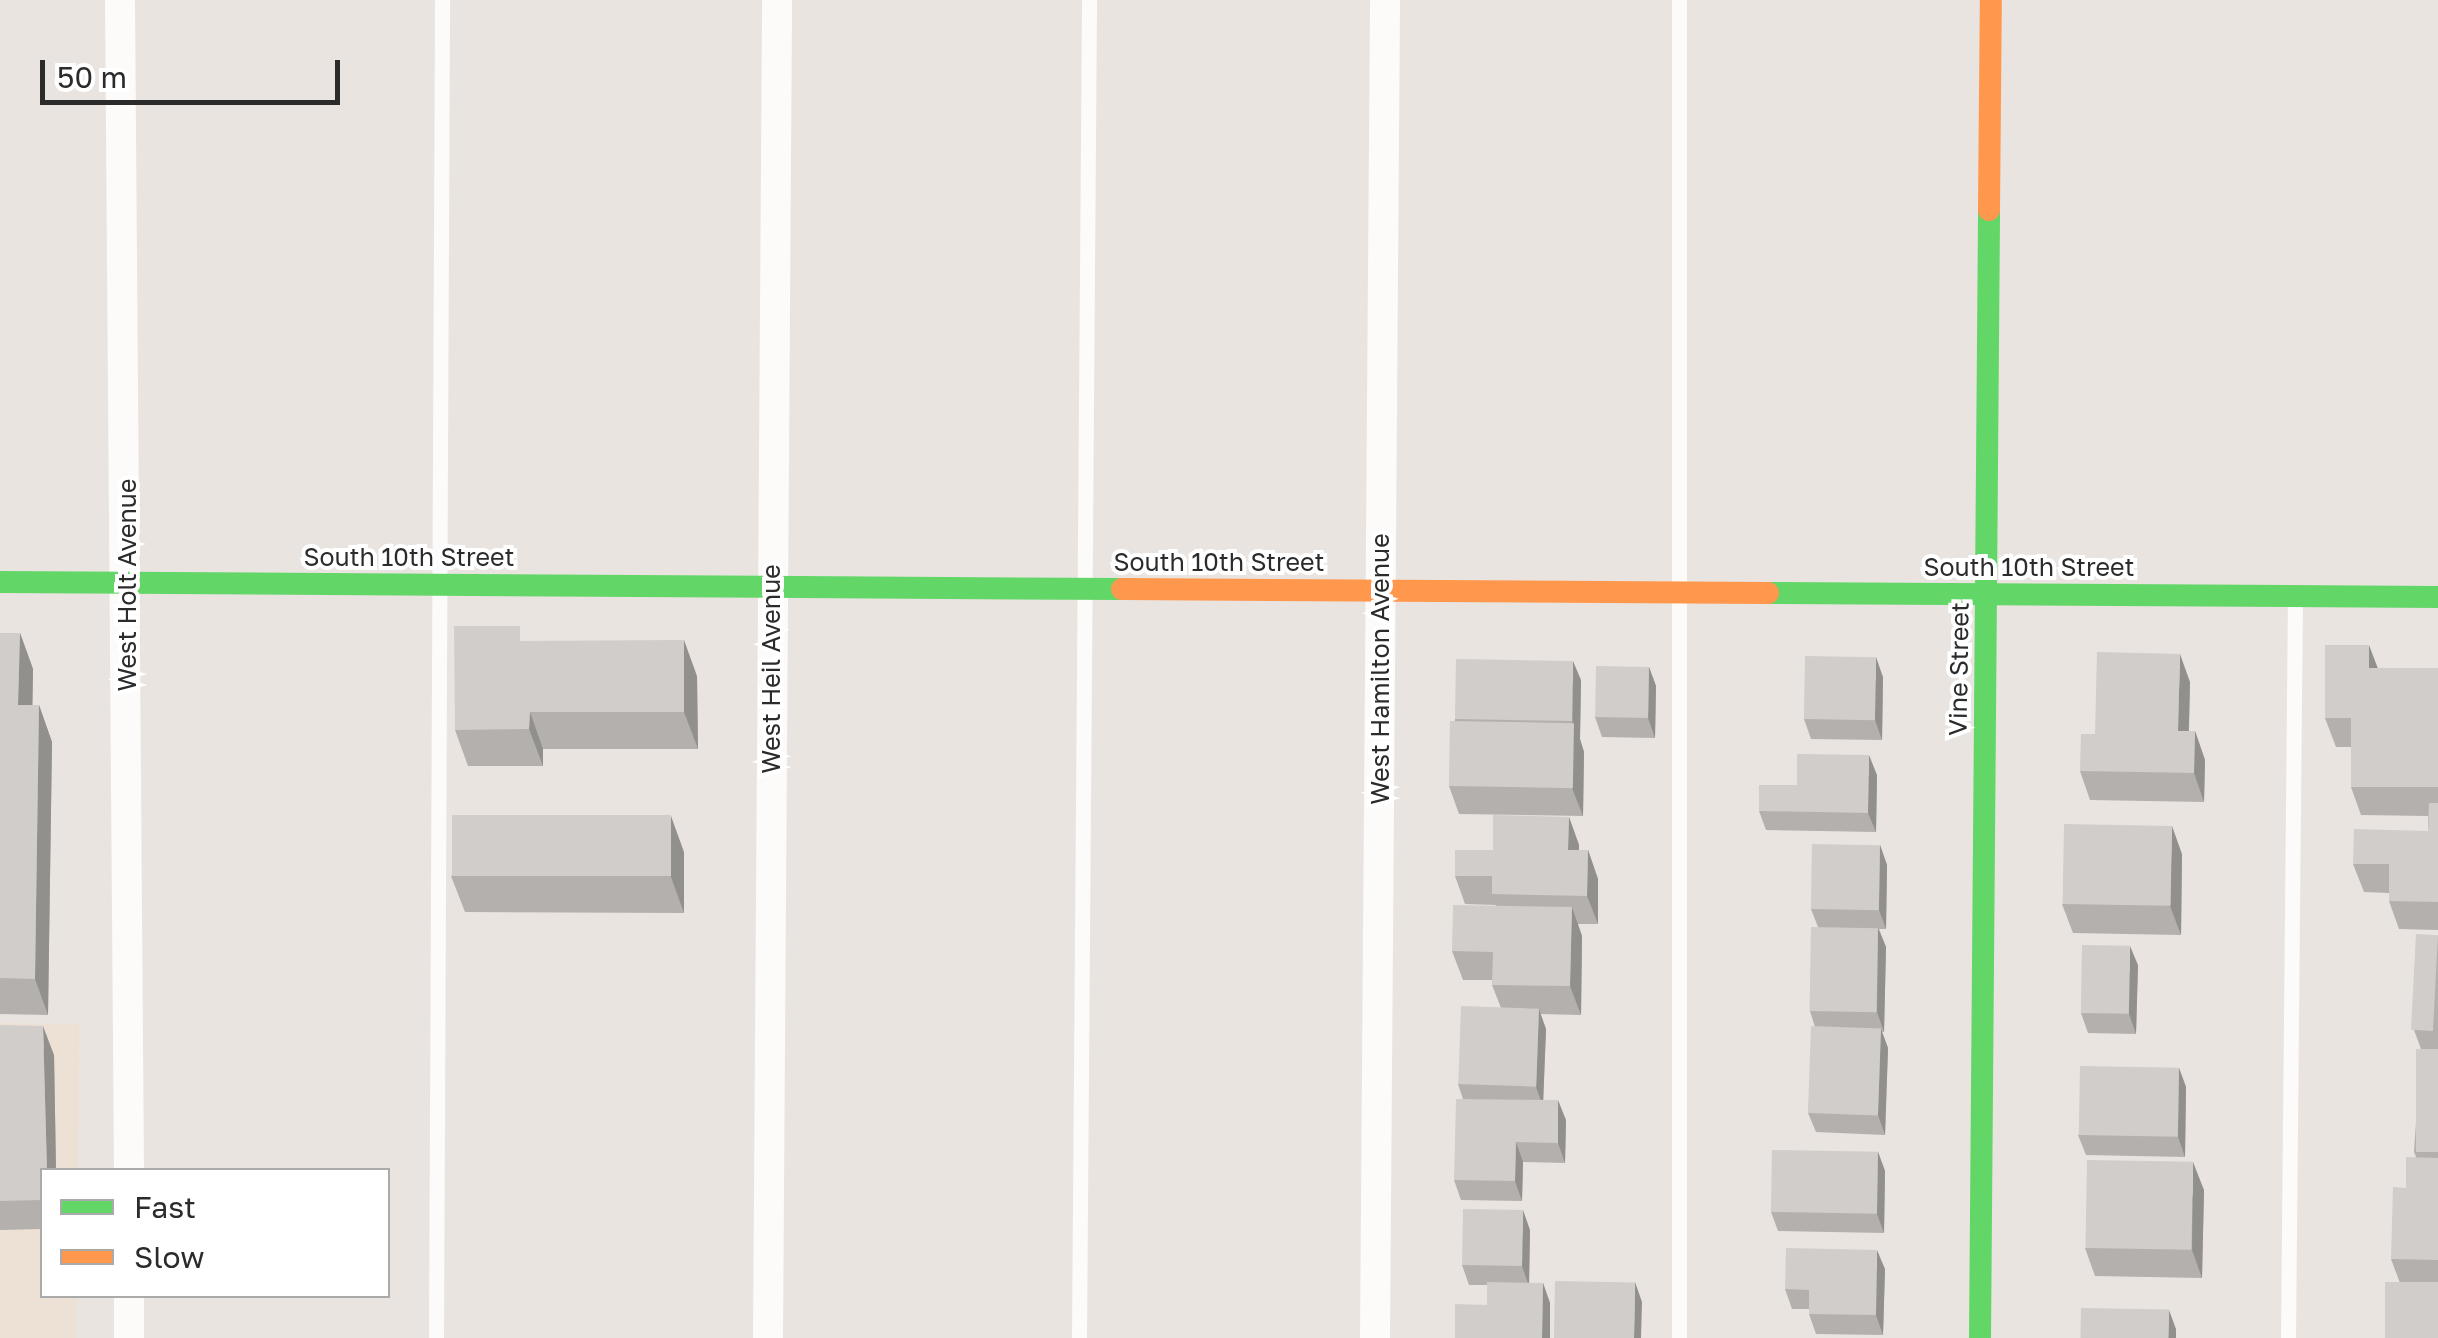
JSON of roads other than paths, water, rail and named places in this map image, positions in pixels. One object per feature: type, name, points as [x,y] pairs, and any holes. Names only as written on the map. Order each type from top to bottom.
[{"type":"street","name":"West Holt Avenue","points":[[120,0],[129,1168]]},
{"type":"street","name":"West Heil Avenue","points":[[768,1338],[777,0]]},
{"type":"street","name":"West Hamilton Avenue","points":[[1375,1338],[1385,0]]},
{"type":"street","name":"Vine Street","points":[[1980,1338],[1990,0]]},
{"type":"street","name":"South 10th Street","points":[[0,582],[2438,597]]},
{"type":"street","points":[[129,1298],[129,1338]]},
{"type":"lane","points":[[436,1338],[442,0]]},
{"type":"lane","points":[[1078,1338],[1088,589],[1089,0]]},
{"type":"lane","points":[[1679,1338],[1680,0]]},
{"type":"lane","points":[[2288,1338],[2295,596]]}]
